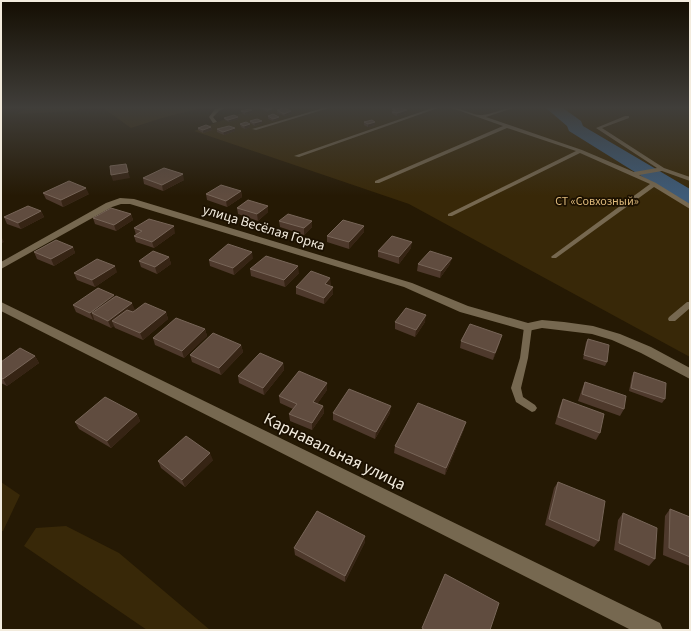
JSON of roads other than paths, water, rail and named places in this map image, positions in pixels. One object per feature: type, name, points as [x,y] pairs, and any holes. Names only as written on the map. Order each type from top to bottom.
[{"type":"street","name":"улица Весёлая Горка","points":[[1,266],[109,204],[120,201],[131,201],[408,285],[464,309],[528,327]]},
{"type":"street","name":"Карнавальная улица","points":[[1,306],[653,630]]},
{"type":"street","points":[[528,327],[542,324],[592,330],[616,337],[646,350],[690,374]]},
{"type":"lane","points":[[297,156],[351,137]]},
{"type":"lane","points":[[377,182],[480,137]]},
{"type":"lane","points":[[540,137],[580,151],[654,184],[690,207]]},
{"type":"lane","points":[[613,137],[662,169],[690,179]]},
{"type":"lane","points":[[450,215],[580,151]]},
{"type":"lane","points":[[632,174],[662,169]]},
{"type":"lane","points":[[554,257],[654,184]]},
{"type":"lane","points":[[672,318],[690,304]]},
{"type":"lane","points":[[528,327],[524,358],[516,388],[519,398],[532,408]]},
{"type":"waterway","points":[[590,137],[690,198]]},
{"type":"park label","name":"СТ «Совхозный»","points":[[597,201]]}]
